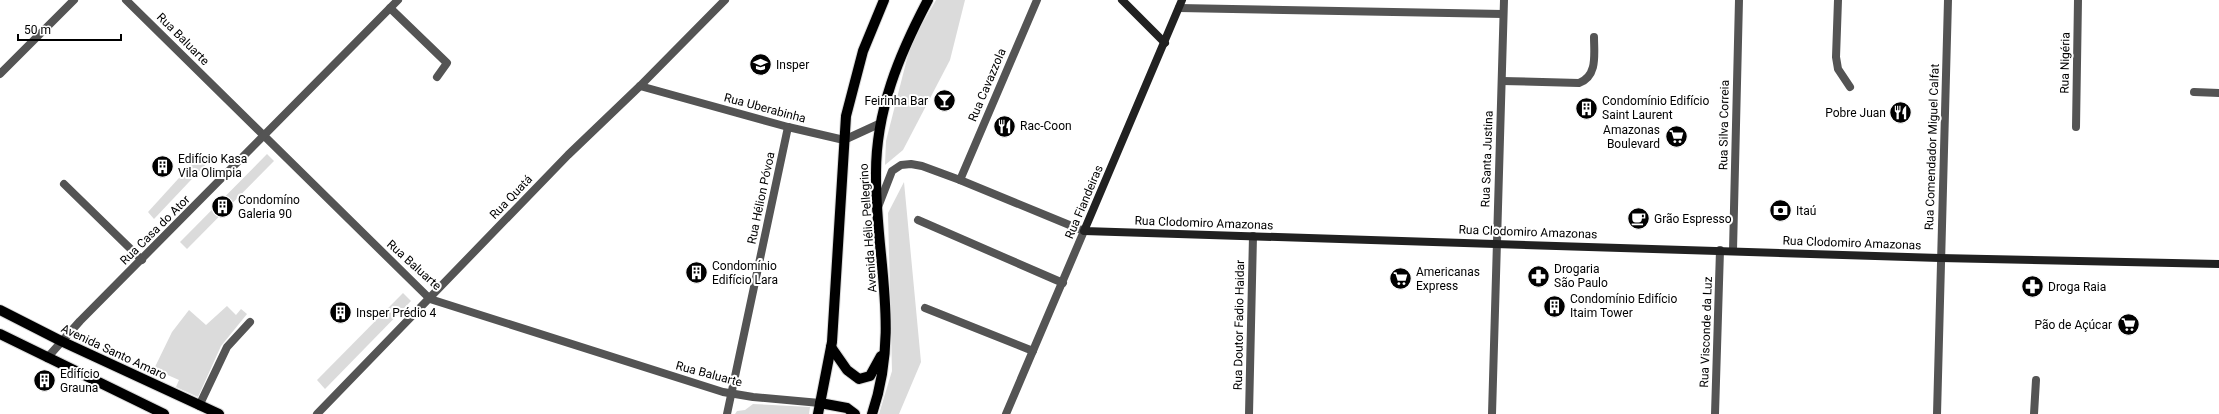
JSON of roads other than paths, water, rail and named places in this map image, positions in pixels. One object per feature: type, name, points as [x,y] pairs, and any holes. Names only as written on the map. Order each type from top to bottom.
[{"type":"main road","name":"Avenida Hélio Pellegrino","points":[[818,414],[831,347],[846,116],[863,51],[884,0]]},
{"type":"main road","name":"Avenida Hélio Pellegrino","points":[[872,414],[884,362],[886,344],[887,306],[876,172],[881,124],[886,94],[904,46],[928,0]]},
{"type":"main road","name":"Avenida Santo Amaro","points":[[0,310],[61,342],[219,414]]},
{"type":"main road","points":[[0,334],[164,414]]},
{"type":"main road","points":[[831,347],[850,374],[859,379],[865,379],[873,372],[886,344]]},
{"type":"main road","points":[[820,403],[847,408],[855,414]]},
{"type":"street","points":[[0,74],[74,0]]},
{"type":"street","name":"Rua Baluarte","points":[[126,0],[430,299],[664,374],[732,394],[820,403]]},
{"type":"street","name":"Rua Casa do Ator","points":[[47,358],[61,342],[398,0]]},
{"type":"street","name":"Rua Quatá","points":[[317,414],[568,155],[640,86],[725,0]]},
{"type":"street","name":"Rua Cavazzola","points":[[960,180],[1037,0]]},
{"type":"street","points":[[1122,0],[1165,42]]},
{"type":"street","name":"Rua Santa Justina","points":[[1492,414],[1504,0]]},
{"type":"street","name":"Rua Silva Correia","points":[[1733,250],[1739,0]]},
{"type":"street","points":[[1838,0],[1836,57],[1838,68],[1850,87]]},
{"type":"street","name":"Rua Comendador Miguel Calfat","points":[[1937,414],[1948,0]]},
{"type":"street","name":"Rua Nigéria","points":[[2076,127],[2078,0]]},
{"type":"street","points":[[1181,4],[1503,14]]},
{"type":"street","name":"Rua Fiandeiras","points":[[1006,414],[1181,4]]},
{"type":"street","points":[[390,8],[447,63],[437,77]]},
{"type":"street","points":[[1502,81],[1579,83],[1587,80],[1592,72],[1594,63],[1594,37]]},
{"type":"street","name":"Rua Uberabinha","points":[[640,86],[788,127],[844,140]]},
{"type":"street","points":[[2194,92],[2219,93]]},
{"type":"street","points":[[844,140],[881,124]]},
{"type":"street","name":"Rua Hélion Póvoa","points":[[727,414],[788,127]]},
{"type":"street","name":"Rua Clodomiro Amazonas","points":[[878,209],[892,171],[901,165],[922,166],[1084,231],[1497,242],[1940,258],[2219,264]]},
{"type":"street","points":[[64,184],[142,260]]},
{"type":"street","points":[[918,220],[1063,283]]},
{"type":"street","name":"Rua Doutor Fadio Haidar","points":[[1249,414],[1253,236]]},
{"type":"street","name":"Rua Visconde da Luz","points":[[1715,414],[1720,250]]},
{"type":"street","points":[[925,308],[1033,351]]},
{"type":"street","points":[[199,406],[227,347],[250,322]]},
{"type":"street","points":[[2034,414],[2036,380]]},
{"type":"place","name":"Insper","points":[[761,65]]},
{"type":"place","name":"Feirinha Bar","points":[[944,101]]},
{"type":"place","name":"Condomínio Edifício Saint Laurent","points":[[1587,108]]},
{"type":"place","name":"Pobre Juan","points":[[1901,113]]},
{"type":"place","name":"Rac-Coon","points":[[1004,126]]},
{"type":"place","name":"Amazonas Boulevard","points":[[1676,137]]},
{"type":"place","name":"Edifício Kasa Vila Olimpia","points":[[162,166]]},
{"type":"place","name":"Condomíno Galeria 90","points":[[222,207]]},
{"type":"place","name":"Itaú","points":[[1780,211]]},
{"type":"place","name":"Grão Espresso","points":[[1639,219]]},
{"type":"place","name":"Condomínio Edifício Lara","points":[[696,273]]},
{"type":"place","name":"Drogaria São Paulo","points":[[1539,276]]},
{"type":"place","name":"Americanas Express","points":[[1400,279]]},
{"type":"place","name":"Droga Raia","points":[[2032,287]]},
{"type":"place","name":"Condomínio Edifício Itaim Tower","points":[[1555,306]]},
{"type":"place","name":"Insper Prédio 4","points":[[340,313]]},
{"type":"place","name":"Pão de Açúcar","points":[[2128,325]]},
{"type":"place","name":"Edifício Grauna","points":[[45,381]]}]
